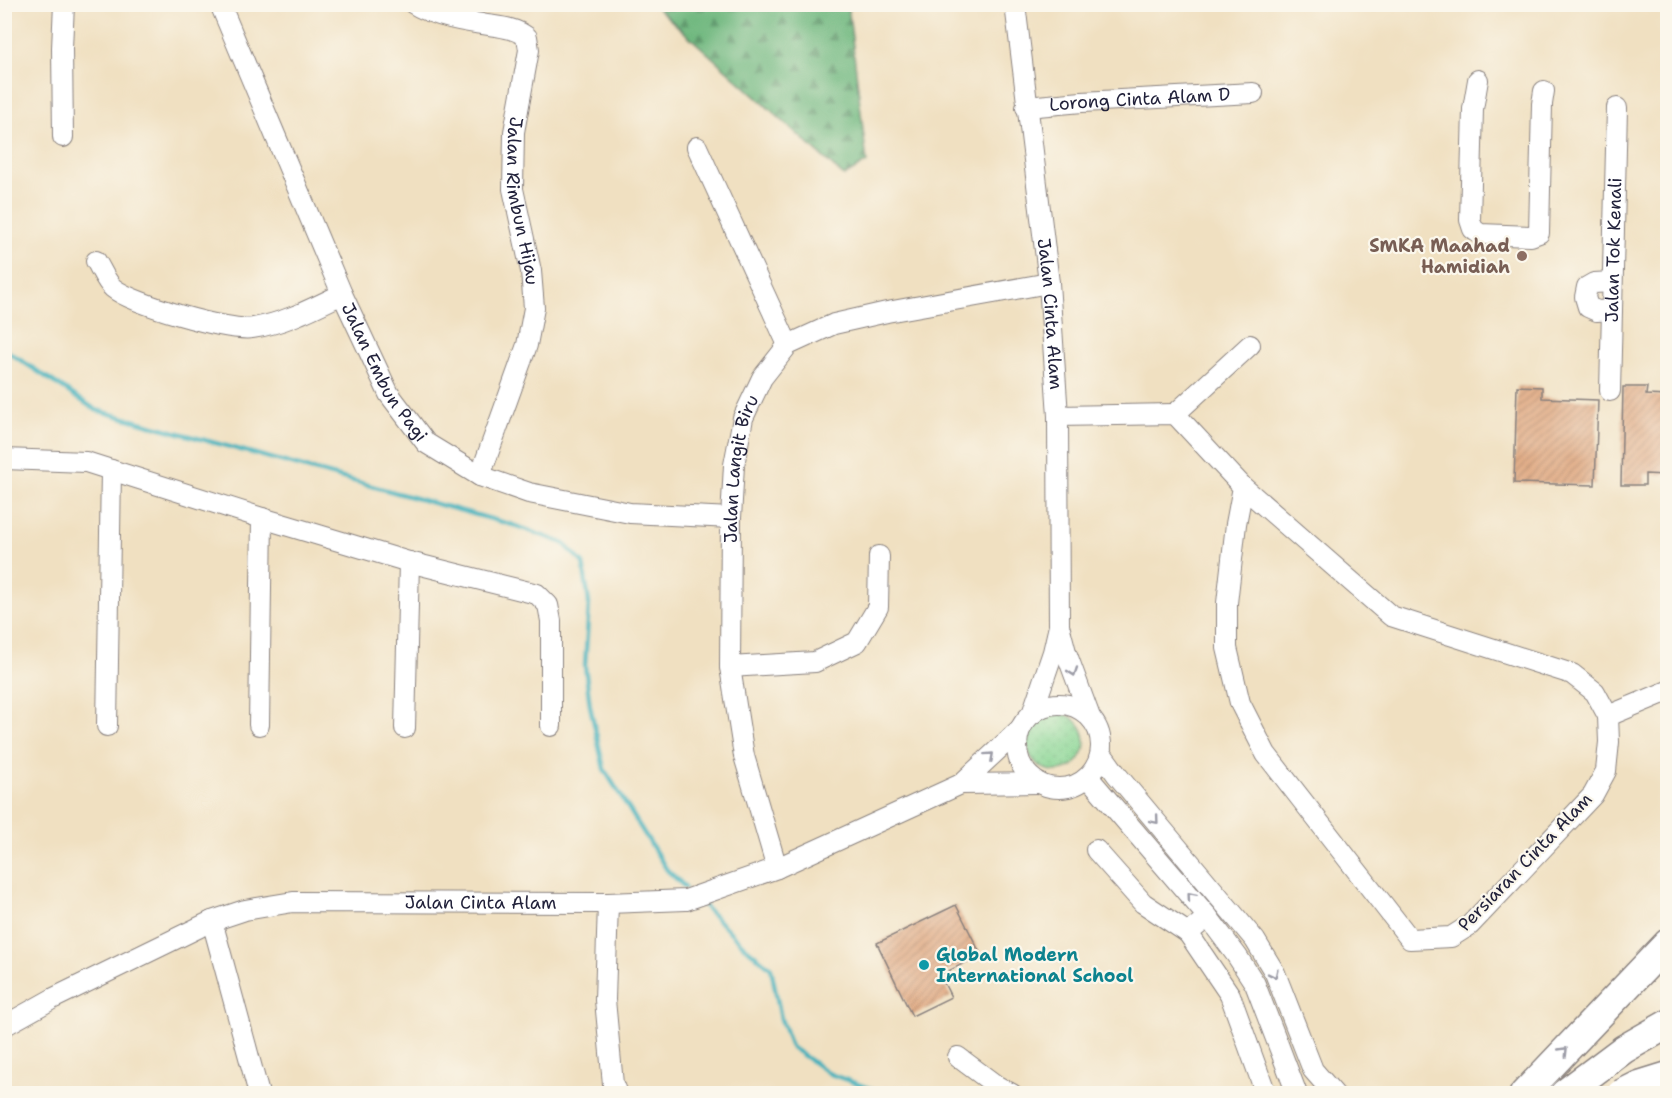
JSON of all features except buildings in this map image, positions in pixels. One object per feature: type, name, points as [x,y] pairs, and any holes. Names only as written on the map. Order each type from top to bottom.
[{"type":"highway","points":[[1524,1094],[1668,943]]},
{"type":"highway","points":[[1564,1094],[1624,1049],[1668,1024]]},
{"type":"highway","points":[[1621,1094],[1639,1084],[1668,1075]]},
{"type":"highway","points":[[1644,1094],[1668,1075]]},
{"type":"street","points":[[63,137],[64,4]]},
{"type":"street","name":"Jalan Embun Pagi","points":[[219,4],[342,294],[389,394],[426,443],[480,476],[529,494],[630,513],[731,518]]},
{"type":"street","name":"Jalan Rimbun Hijau","points":[[414,4],[423,10],[469,22],[518,30],[528,37],[529,50],[514,132],[513,189],[531,271],[534,308],[527,345],[480,476]]},
{"type":"street","name":"Jalan Cinta Alam","points":[[5,1023],[212,921],[245,910],[293,902],[608,903],[686,900],[777,868],[961,784],[1026,721],[1053,652],[1059,626],[1058,416],[1049,283],[1015,4]]},
{"type":"street","points":[[1478,80],[1473,109],[1470,220],[1473,229],[1480,234],[1531,236],[1539,233],[1544,91]]},
{"type":"street","name":"Lorong Cinta Alam D","points":[[1026,107],[1253,93]]},
{"type":"street","name":"Jalan Tok Kenali","points":[[1610,391],[1617,108]]},
{"type":"street","points":[[697,147],[788,345]]},
{"type":"street","points":[[96,261],[112,287],[127,295],[214,325],[249,329],[279,324],[342,294]]},
{"type":"street","points":[[1612,282],[1594,283],[1587,287],[1585,297],[1588,307],[1612,310]]},
{"type":"street","name":"Jalan Langit Biru","points":[[777,868],[744,756],[730,667],[731,518],[734,465],[743,418],[762,378],[788,345],[834,324],[887,312],[1049,283]]},
{"type":"street","points":[[1058,416],[1175,414],[1250,345]]},
{"type":"street","name":"Persiaran Cinta Alam","points":[[1175,414],[1243,487],[1391,616],[1572,674],[1595,692],[1608,716],[1609,742],[1606,771],[1593,795],[1470,925],[1451,937],[1410,939],[1266,753],[1240,703],[1227,648],[1227,603],[1236,524],[1243,487]]},
{"type":"street","points":[[4,459],[86,462],[409,562],[537,594],[548,605],[551,621],[551,726]]},
{"type":"street","points":[[107,726],[111,470]]},
{"type":"street","points":[[258,725],[262,518]]},
{"type":"street","points":[[730,667],[815,662],[857,642],[878,607],[879,556]]},
{"type":"street","points":[[405,728],[409,562]]},
{"type":"street","name":"Jalan Cinta Alam","points":[[1059,626],[1090,717]]},
{"type":"street","points":[[1608,716],[1668,691]]},
{"type":"street","points":[[1050,704],[1061,704],[1082,710],[1090,717],[1099,734],[1101,753],[1088,777],[1073,787],[1064,789],[1046,787],[1031,778],[1020,764],[1016,746],[1026,721],[1050,704]]},
{"type":"street","points":[[1101,753],[1117,776],[1255,940],[1275,973],[1313,1070],[1334,1094]]},
{"type":"street","points":[[1088,777],[1208,916],[1238,956],[1255,984],[1297,1094]]},
{"type":"street","name":"Jalan Cinta Alam","points":[[961,784],[1038,783]]},
{"type":"street","points":[[1096,850],[1143,903],[1188,933],[1230,996],[1266,1094]]},
{"type":"street","points":[[608,903],[605,1000],[613,1084],[617,1094]]},
{"type":"street","points":[[1188,933],[1208,916]]},
{"type":"street","points":[[212,921],[259,1094]]},
{"type":"street","points":[[1230,996],[1255,984]]},
{"type":"street","points":[[958,1057],[997,1086],[1012,1094]]},
{"type":"green space","points":[[654,5],[848,5],[867,162],[844,176]]},
{"type":"green space","points":[[1050,713],[1062,713],[1077,721],[1085,736],[1085,748],[1077,763],[1062,771],[1050,771],[1035,763],[1027,748],[1027,736],[1035,721]]},
{"type":"waterway","points":[[4,349],[96,410],[513,525],[563,543],[583,563],[589,603],[585,666],[590,706],[604,769],[667,870],[685,887]]},
{"type":"waterway","points":[[704,906],[745,947],[771,968],[781,1019],[791,1047],[830,1074],[886,1094]]},
{"type":"place","name":"SMKA Maahad Hamidiah","points":[[1522,256]]},
{"type":"place","name":"Global Modern International School","points":[[924,965]]}]
